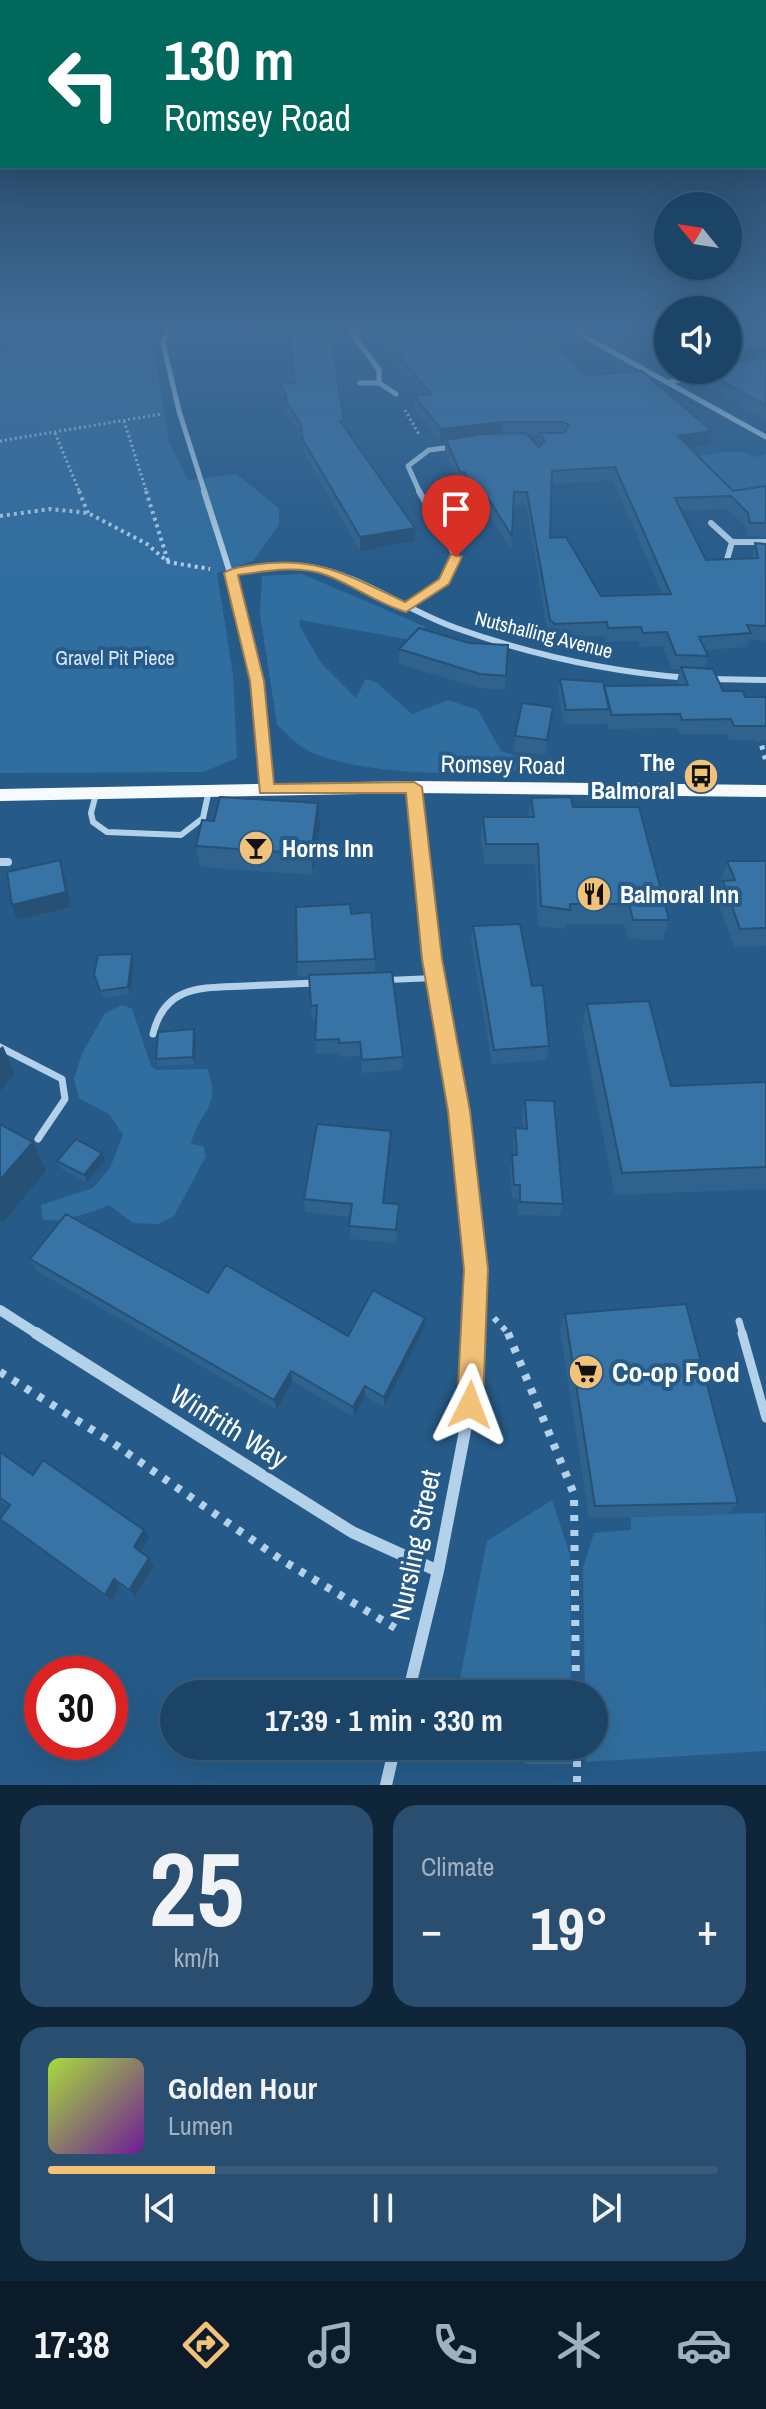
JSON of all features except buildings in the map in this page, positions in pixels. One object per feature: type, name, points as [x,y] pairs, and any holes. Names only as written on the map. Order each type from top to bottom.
[{"type":"main road","name":"Romsey Road","points":[[0,795],[414,787],[766,791]]},
{"type":"street","points":[[715,408],[766,437]]},
{"type":"street","points":[[179,411],[230,573],[257,681],[266,789]]},
{"type":"street","points":[[406,608],[445,581],[456,557],[409,474],[408,466],[429,450],[454,446]]},
{"type":"street","points":[[711,523],[732,542],[766,542]]},
{"type":"street","points":[[726,563],[732,542]]},
{"type":"street","name":"Nutshalling Avenue","points":[[230,573],[269,567],[307,566],[331,572],[406,608],[491,640],[593,666],[683,678],[766,680]]},
{"type":"street","name":"Nursling Street","points":[[411,1680],[438,1571],[470,1405],[476,1269],[459,1111],[435,978],[414,787]]},
{"type":"street","name":"Winfrith Way","points":[[0,1310],[352,1532],[438,1571]]},
{"type":"street","points":[[386,1785],[392,1760]]},
{"type":"lane","points":[[96,793],[91,813],[93,822],[107,832],[181,835],[203,818],[209,790]]},
{"type":"lane","points":[[372,980],[435,978]]},
{"type":"lane","points":[[153,1034],[161,1012],[180,993],[198,988],[324,982]]},
{"type":"lane","points":[[0,1047],[62,1079],[65,1099],[38,1139]]},
{"type":"lane","points":[[739,1321],[766,1418]]},
{"type":"path","points":[[404,408],[429,450]]},
{"type":"path","points":[[0,441],[179,411]]},
{"type":"path","points":[[124,421],[168,562]]},
{"type":"path","points":[[55,433],[88,513]]},
{"type":"path","points":[[0,516],[50,509],[88,513],[147,544],[168,562],[230,573]]},
{"type":"path","points":[[759,729],[766,761]]},
{"type":"path","points":[[510,1335],[574,1494],[576,1680]]},
{"type":"path","points":[[0,1372],[110,1441],[280,1559],[420,1641]]},
{"type":"path","points":[[577,1760],[577,1785]]},
{"type":"green space","name":"Gravel Pit Piece","points":[[0,408],[163,408],[169,443],[188,480],[236,474],[279,508],[279,525],[253,561],[217,573],[233,675],[237,758],[203,772],[0,773]]},
{"type":"green space","points":[[721,452],[742,452],[757,457],[766,454],[766,486],[730,493],[672,461]]},
{"type":"green space","points":[[302,574],[426,627],[412,640],[300,620],[299,625],[321,663],[356,698],[366,679],[377,683],[412,714],[448,700],[478,710],[501,751],[552,767],[464,773],[396,771],[335,760],[298,744],[277,725],[260,614],[262,576]]},
{"type":"green space","points":[[122,1005],[132,1009],[151,1066],[156,1070],[207,1069],[211,1101],[191,1144],[203,1146],[206,1156],[174,1216],[158,1224],[133,1223],[109,1205],[59,1220],[43,1220],[41,1205],[93,1188],[110,1168],[123,1135],[109,1114],[79,1098],[74,1079],[82,1054],[105,1013]]},
{"type":"green space","points":[[552,1500],[570,1555],[571,1680],[460,1680],[487,1541]]},
{"type":"green space","points":[[765,1513],[766,1751],[586,1762],[608,1760],[608,1680],[585,1680],[583,1568],[594,1533],[631,1530],[631,1517]]},
{"type":"green space","points":[[519,1760],[572,1760],[572,1764],[528,1764]]},
{"type":"place","name":"The Balmoral","points":[[701,776]]},
{"type":"place","name":"Horns Inn","points":[[256,848]]},
{"type":"place","name":"Balmoral Inn","points":[[594,894]]},
{"type":"place","name":"Co-op Food","points":[[586,1372]]},
{"type":"route","points":[[456,557],[445,581],[406,608],[331,572],[307,566],[289,565],[230,573],[257,681],[266,789],[414,787],[432,959],[459,1111],[476,1269],[470,1405]]}]
